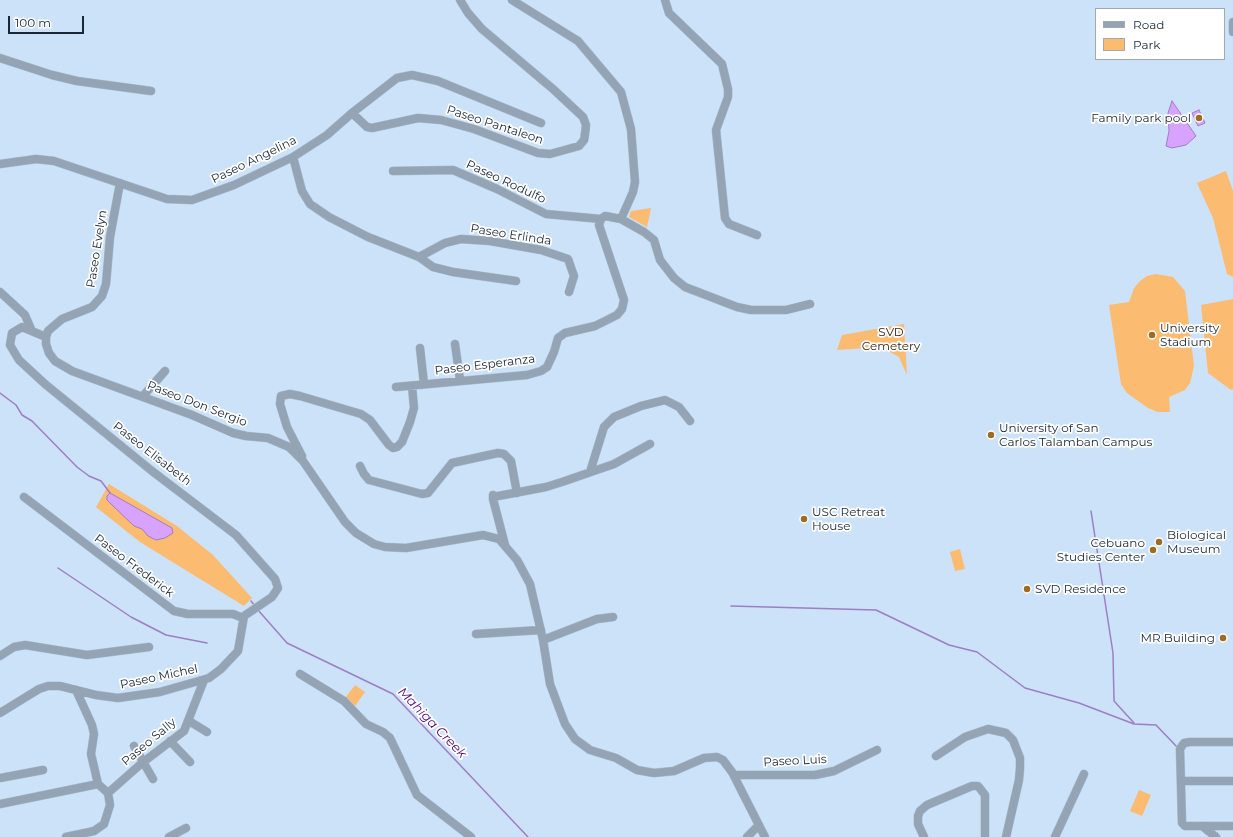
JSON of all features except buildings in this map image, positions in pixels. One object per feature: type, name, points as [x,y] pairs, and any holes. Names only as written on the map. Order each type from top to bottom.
[{"type":"street","name":"Paseo Pantaleon","points":[[352,112],[367,127],[372,128],[418,118],[441,120],[474,129],[538,153],[550,154],[579,146],[584,140],[585,134],[586,125],[583,118],[553,89],[482,29],[468,13],[460,0]]},
{"type":"street","points":[[512,0],[578,41],[621,92],[631,129],[635,182],[633,192],[621,219]]},
{"type":"street","points":[[665,0],[669,13],[722,64],[728,89],[728,97],[716,130],[725,218],[729,224],[757,235]]},
{"type":"street","points":[[0,58],[52,75],[77,81],[151,91]]},
{"type":"street","name":"Paseo Angelina","points":[[0,164],[36,159],[54,161],[167,199],[192,200],[234,185],[293,157],[327,135],[352,112],[397,78],[412,75],[438,81],[541,123]]},
{"type":"street","points":[[293,157],[302,190],[310,204],[329,216],[368,237],[419,257],[433,267],[453,272],[516,281]]},
{"type":"street","name":"Paseo Rodulfo","points":[[393,171],[453,170],[497,189],[546,214],[601,219],[605,216],[621,219],[644,232],[654,240],[660,260],[674,278],[685,287],[737,307],[751,310],[786,310],[810,304]]},
{"type":"street","name":"Paseo Evelyn","points":[[46,337],[48,331],[56,322],[92,307],[102,296],[106,284],[110,237],[120,183]]},
{"type":"street","name":"Paseo Esperanza","points":[[396,387],[527,374],[541,371],[547,367],[554,352],[558,338],[565,333],[596,326],[617,315],[622,309],[624,300],[599,225],[601,219]]},
{"type":"street","name":"Paseo Erlinda","points":[[419,257],[445,243],[461,239],[490,241],[541,250],[568,259],[574,276],[569,292]]},
{"type":"street","points":[[0,292],[25,315],[31,329],[46,337]]},
{"type":"street","name":"Paseo Elisabeth","points":[[31,329],[19,328],[10,336],[10,345],[19,360],[45,384],[152,471],[227,527],[244,543],[275,579],[278,588],[275,595],[255,607],[243,618]]},
{"type":"street","name":"Paseo Don Sergio","points":[[46,337],[51,357],[65,368],[143,396],[233,433],[262,437],[277,441],[289,447],[303,461],[345,522],[356,533],[374,544],[385,547],[406,548],[483,535],[495,537],[505,545],[522,567],[530,584],[541,630],[550,684],[565,724],[575,740],[590,750],[616,758],[637,770],[654,773],[674,771],[704,758],[712,757],[722,760],[729,766],[734,775]]},
{"type":"street","points":[[455,344],[460,380]]},
{"type":"street","points":[[420,348],[424,384]]},
{"type":"street","points":[[143,396],[165,370]]},
{"type":"street","points":[[303,461],[300,451],[289,432],[282,413],[280,404],[281,396],[290,394],[300,396],[361,414],[370,420],[393,448],[402,442],[410,422],[414,408],[412,386]]},
{"type":"street","points":[[590,472],[604,427],[614,417],[641,406],[665,400],[679,407],[690,421]]},
{"type":"street","points":[[505,545],[493,496],[546,487],[614,464],[650,444]]},
{"type":"street","points":[[360,466],[364,474],[370,480],[422,494],[428,493],[452,463],[498,453],[504,454],[511,461],[517,493]]},
{"type":"street","name":"Paseo Frederick","points":[[24,497],[174,611],[188,614],[233,614],[243,618]]},
{"type":"street","points":[[543,640],[597,618],[613,617]]},
{"type":"street","name":"Paseo Michel","points":[[0,713],[43,688],[60,686],[118,698],[160,692],[204,680],[214,675],[238,652],[243,618]]},
{"type":"street","points":[[476,634],[541,630]]},
{"type":"street","points":[[0,656],[14,647],[25,645],[87,654],[149,647]]},
{"type":"street","points":[[300,674],[344,701],[363,722],[383,732],[390,738],[417,795],[470,837]]},
{"type":"street","name":"Paseo Sally","points":[[108,793],[142,763],[184,731],[204,680]]},
{"type":"street","points":[[66,837],[94,831],[104,824],[110,805],[108,793],[98,784],[91,754],[94,734],[92,725],[76,690]]},
{"type":"street","points":[[188,721],[207,732]]},
{"type":"street","points":[[936,756],[965,736],[988,728],[1006,733],[1013,740],[1020,758],[1019,774],[1006,837]]},
{"type":"street","points":[[170,741],[190,762]]},
{"type":"street","points":[[1233,742],[1184,743],[1180,749],[1182,824],[1185,826],[1233,826]]},
{"type":"street","points":[[134,746],[142,763],[153,779]]},
{"type":"street","name":"Paseo Luis","points":[[734,775],[815,775],[834,771],[877,750]]},
{"type":"street","points":[[0,778],[43,770]]},
{"type":"street","points":[[1054,837],[1084,774]]},
{"type":"street","points":[[734,775],[765,837]]},
{"type":"street","points":[[1181,781],[1233,781]]},
{"type":"street","points":[[0,804],[98,784]]},
{"type":"street","points":[[924,837],[918,824],[920,811],[927,805],[972,786],[978,786],[985,795],[985,837]]},
{"type":"street","points":[[747,837],[759,825]]},
{"type":"street","points":[[1202,826],[1216,837]]},
{"type":"street","points":[[169,837],[186,828]]},
{"type":"green space","points":[[1226,171],[1233,191],[1233,277],[1227,274],[1213,218],[1197,183]]},
{"type":"green space","points":[[651,208],[647,227],[629,217],[631,211]]},
{"type":"green space","name":"University Stadium","points":[[1156,274],[1173,277],[1185,291],[1194,366],[1190,383],[1185,390],[1169,397],[1170,412],[1158,412],[1148,408],[1127,393],[1121,384],[1109,305],[1129,302],[1134,288],[1140,281],[1147,276]]},
{"type":"green space","points":[[1233,299],[1233,389],[1231,390],[1208,373],[1201,305]]},
{"type":"green space","name":"SVD Cemetery","points":[[904,324],[907,375],[899,357],[881,347],[837,350],[842,335]]},
{"type":"green space","points":[[109,484],[177,526],[213,555],[252,598],[244,606],[140,542],[96,507]]},
{"type":"green space","points":[[960,549],[965,569],[955,571],[950,552]]},
{"type":"green space","points":[[355,685],[365,692],[355,706],[345,698]]},
{"type":"green space","points":[[1139,790],[1151,795],[1142,816],[1130,811]]},
{"type":"shaded area","points":[[1172,101],[1196,136],[1186,145],[1172,148],[1166,146],[1169,131],[1168,113]]},
{"type":"shaded area","name":"Family park pool","points":[[1199,110],[1205,123],[1198,126],[1192,113]]},
{"type":"shaded area","points":[[110,493],[172,528],[173,533],[165,538],[156,540],[148,536],[142,529],[134,526],[107,500],[107,496]]},
{"type":"waterway","points":[[0,393],[16,405],[22,415],[32,421],[77,467],[89,476],[101,481],[110,493]]},
{"type":"waterway","points":[[1091,511],[1113,653],[1114,701],[1134,723]]},
{"type":"waterway","points":[[58,568],[131,617],[166,635],[207,643]]},
{"type":"waterway","name":"Mahiga Creek","points":[[251,601],[255,606]]},
{"type":"waterway","points":[[731,606],[876,610],[949,645],[977,652],[1025,688],[1079,703],[1134,724],[1156,725],[1177,747]]},
{"type":"waterway","name":"Mahiga Creek","points":[[258,610],[287,643],[393,694],[528,837]]},
{"type":"place","name":"Family park pool","points":[[1199,118]]},
{"type":"place","name":"University Stadium","points":[[1152,335]]},
{"type":"place","name":"University of San Carlos Talamban Campus","points":[[991,435]]},
{"type":"place","name":"USC Retreat House","points":[[804,519]]},
{"type":"place","name":"Biological Museum","points":[[1159,542]]},
{"type":"place","name":"Cebuano Studies Center","points":[[1153,550]]},
{"type":"place","name":"SVD Residence","points":[[1027,589]]},
{"type":"place","name":"MR Building","points":[[1223,638]]}]
